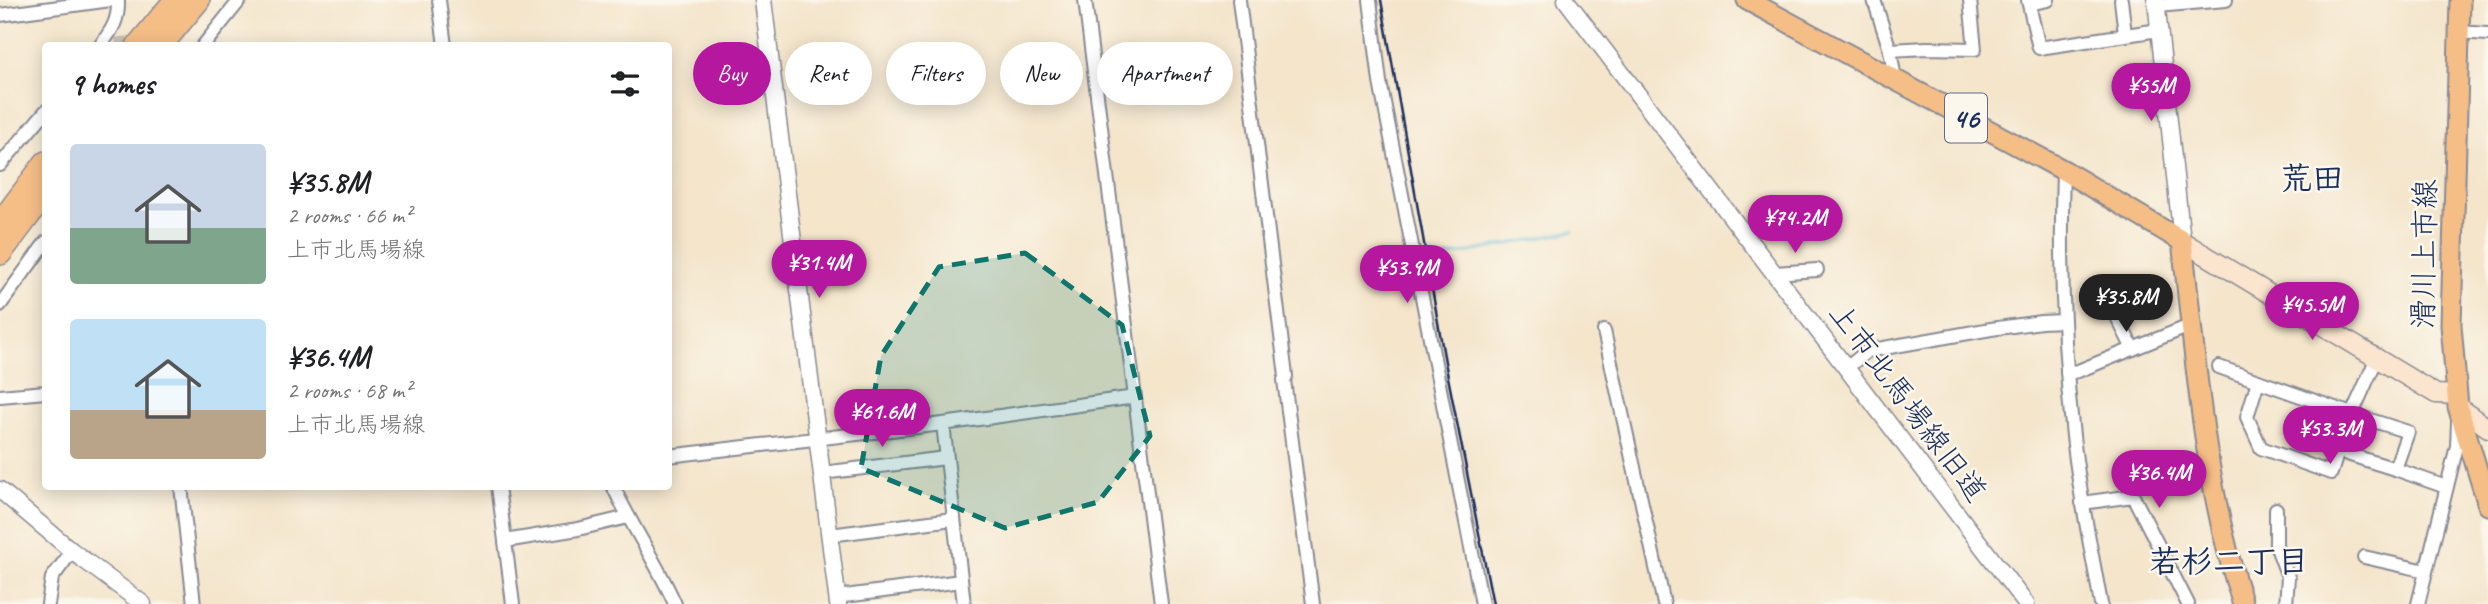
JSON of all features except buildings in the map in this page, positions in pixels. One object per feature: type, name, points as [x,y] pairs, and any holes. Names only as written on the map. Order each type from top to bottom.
[{"type":"highway","points":[[124,37],[176,0]]},
{"type":"highway","points":[[163,42],[198,0]]},
{"type":"highway","points":[[0,224],[42,168]]},
{"type":"highway","points":[[0,253],[42,197]]},
{"type":"main road","name":"46","points":[[1747,0],[2063,170],[2182,241]]},
{"type":"main road","name":"滑川上市線","points":[[2460,0],[2451,325],[2457,401],[2488,505]]},
{"type":"main road","points":[[2182,241],[2212,484],[2221,531],[2243,604]]},
{"type":"main road","points":[[2182,241],[2437,394],[2457,401],[2488,428]]},
{"type":"street","points":[[0,15],[111,0]]},
{"type":"street","points":[[118,0],[124,37]]},
{"type":"street","points":[[206,42],[240,0]]},
{"type":"street","points":[[439,0],[444,42]]},
{"type":"street","points":[[763,0],[837,601],[961,581]]},
{"type":"street","points":[[1085,0],[1161,604]]},
{"type":"street","points":[[1239,0],[1262,168],[1286,376],[1284,380],[1313,604]]},
{"type":"street","points":[[1370,0],[1380,82],[1482,604]]},
{"type":"street","name":"上市北馬場線旧道","points":[[1566,0],[2026,604]]},
{"type":"street","points":[[1874,0],[1890,50],[1895,79]]},
{"type":"street","points":[[1890,50],[1927,47],[1975,49],[1970,0]]},
{"type":"street","points":[[2048,0],[2028,2],[2039,48],[2159,30]]},
{"type":"street","points":[[2121,0],[2125,34]]},
{"type":"street","points":[[2182,241],[2156,3],[2226,0]]},
{"type":"street","points":[[2459,33],[2488,34]]},
{"type":"street","points":[[0,165],[42,116]]},
{"type":"street","points":[[2063,170],[2060,247],[2067,373],[2082,503],[2101,604]]},
{"type":"street","points":[[0,306],[42,248]]},
{"type":"street","points":[[1774,273],[1817,270]]},
{"type":"street","points":[[2118,319],[2133,349]]},
{"type":"street","points":[[1847,368],[1867,351],[2041,322],[2064,321]]},
{"type":"street","points":[[2067,373],[2192,326]]},
{"type":"street","points":[[1604,331],[1664,604]]},
{"type":"street","points":[[2258,382],[2247,417],[2261,448],[2331,473],[2352,414],[2377,358]]},
{"type":"street","points":[[2219,367],[2408,432],[2395,469]]},
{"type":"street","points":[[0,396],[42,392]]},
{"type":"street","points":[[672,455],[943,424],[1135,397]]},
{"type":"street","points":[[2457,401],[2476,419],[2488,414]]},
{"type":"street","points":[[2418,604],[2457,446],[2457,401]]},
{"type":"street","points":[[943,424],[964,604]]},
{"type":"street","points":[[2338,451],[2446,487]]},
{"type":"street","points":[[822,473],[946,458]]},
{"type":"street","points":[[0,490],[72,551],[143,604]]},
{"type":"street","points":[[181,490],[194,604]]},
{"type":"street","points":[[499,490],[513,604]]},
{"type":"street","points":[[615,490],[675,604]]},
{"type":"street","points":[[2082,503],[2133,496],[2189,604]]},
{"type":"street","points":[[2276,509],[2276,545],[2288,576],[2286,604]]},
{"type":"street","points":[[505,541],[578,530],[628,517]]},
{"type":"street","points":[[830,535],[953,519]]},
{"type":"street","points":[[48,604],[52,578],[72,551]]},
{"type":"street","points":[[2364,557],[2426,571]]},
{"type":"highlighted area","points":[[1025,253],[1122,325],[1150,436],[1098,502],[1005,528],[861,468],[881,356],[939,267]]},
{"type":"waterway","points":[[1436,259],[1573,231]]},
{"type":"tunnel","points":[[121,37],[122,42]]},
{"type":"railway","points":[[1381,0],[1445,362],[1493,604]]},
{"type":"district","name":"荒田","points":[[2312,178]]},
{"type":"district","name":"若杉二丁目","points":[[2229,561]]}]
